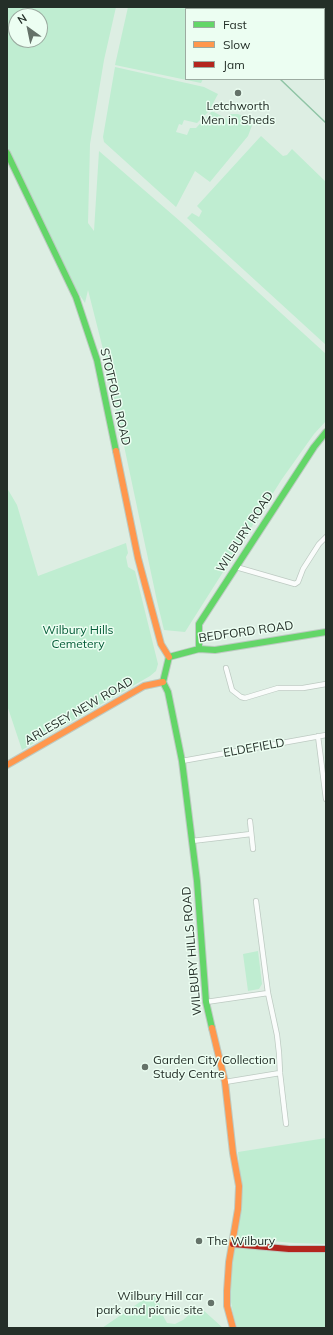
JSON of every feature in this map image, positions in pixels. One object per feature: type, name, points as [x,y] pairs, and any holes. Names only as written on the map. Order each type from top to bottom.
[{"type":"street","name":"STOTFOLD ROAD","points":[[7,154],[76,297],[97,360],[138,558],[161,644],[169,656]]},
{"type":"street","name":"WILBURY ROAD","points":[[199,649],[199,624],[319,440],[326,432]]},
{"type":"street","points":[[236,567],[295,584],[298,582],[303,569],[319,544],[326,537]]},
{"type":"street","name":"BEDFORD ROAD","points":[[169,656],[199,649],[215,650],[326,632]]},
{"type":"street","points":[[163,682],[169,656]]},
{"type":"street","points":[[226,668],[232,690],[241,697],[245,698],[278,688],[295,689],[326,684]]},
{"type":"street","name":"WILBURY HILLS ROAD","points":[[163,682],[168,692],[182,761],[197,887],[206,1002],[226,1082],[233,1153],[239,1186],[238,1209],[233,1244]]},
{"type":"street","name":"ARLESEY NEW ROAD","points":[[7,765],[144,686],[163,682]]},
{"type":"street","name":"ELDEFIELD","points":[[182,761],[326,735]]},
{"type":"street","points":[[318,736],[326,799]]},
{"type":"street","points":[[250,821],[253,849]]},
{"type":"street","points":[[192,841],[251,834]]},
{"type":"street","points":[[256,901],[268,993],[277,1035],[286,1124]]},
{"type":"street","points":[[206,1002],[268,993]]},
{"type":"street","points":[[226,1082],[280,1073]]},
{"type":"street","points":[[233,1328],[227,1306],[227,1291],[229,1262],[233,1244],[289,1249],[326,1249]]},
{"type":"green space","points":[[7,7],[116,7],[104,60],[90,144],[88,223],[94,231],[99,151],[181,222],[326,354],[326,421],[314,434],[282,479],[185,632],[164,630],[106,361],[88,290],[85,303],[76,289],[7,147]]},
{"type":"green space","points":[[128,7],[253,7],[185,8],[185,80],[115,65]]},
{"type":"green space","points":[[115,67],[204,87],[218,94],[209,111],[197,123],[184,120],[182,125],[179,124],[176,132],[187,135],[190,128],[196,128],[212,111],[227,119],[230,114],[238,114],[253,123],[248,136],[210,182],[195,171],[176,207],[104,142],[103,137]]},
{"type":"green space","points":[[187,80],[202,80],[201,83]]},
{"type":"green space","points":[[261,136],[283,156],[287,155],[292,149],[326,182],[326,345],[187,218],[192,213],[199,217],[202,211],[197,206]]},
{"type":"green space","name":"Wilbury Hills Cemetery","points":[[7,488],[17,505],[38,576],[126,543],[128,567],[135,571],[158,664],[156,671],[150,676],[22,750],[7,705]]},
{"type":"green space","points":[[258,951],[262,984],[259,989],[248,991],[243,954]]},
{"type":"green space","points":[[326,1138],[326,1244],[236,1238],[241,1186],[238,1152]]},
{"type":"green space","points":[[234,1245],[326,1251],[326,1328],[237,1328],[229,1291],[230,1262]]},
{"type":"green space","points":[[157,1292],[161,1312],[167,1323],[175,1324],[190,1314],[202,1309],[223,1328],[102,1328]]},
{"type":"waterway","points":[[281,80],[326,123]]},
{"type":"traffic: fast","points":[[7,153],[76,297],[97,360],[116,451]]},
{"type":"traffic: fast","points":[[199,649],[199,624],[314,447],[326,432]]},
{"type":"traffic: fast","points":[[169,657],[199,649],[215,650],[326,632]]},
{"type":"traffic: fast","points":[[169,657],[163,682],[168,692],[182,761],[197,881],[206,1002],[212,1028]]},
{"type":"traffic: slow","points":[[116,451],[138,558],[161,644],[169,657]]},
{"type":"traffic: slow","points":[[7,765],[144,686],[163,682]]},
{"type":"traffic: slow","points":[[212,1028],[225,1082],[233,1153],[239,1186],[238,1209],[229,1262],[227,1291],[227,1306],[233,1328]]},
{"type":"traffic: jam","points":[[233,1244],[289,1249],[326,1249]]},
{"type":"place","name":"Letchworth Men in Sheds","points":[[238,93]]},
{"type":"place","name":"Garden City Collection Study Centre","points":[[145,1067]]},
{"type":"place","name":"The Wilbury","points":[[199,1241]]},
{"type":"place","name":"Wilbury Hill car park and picnic site","points":[[211,1303]]}]
